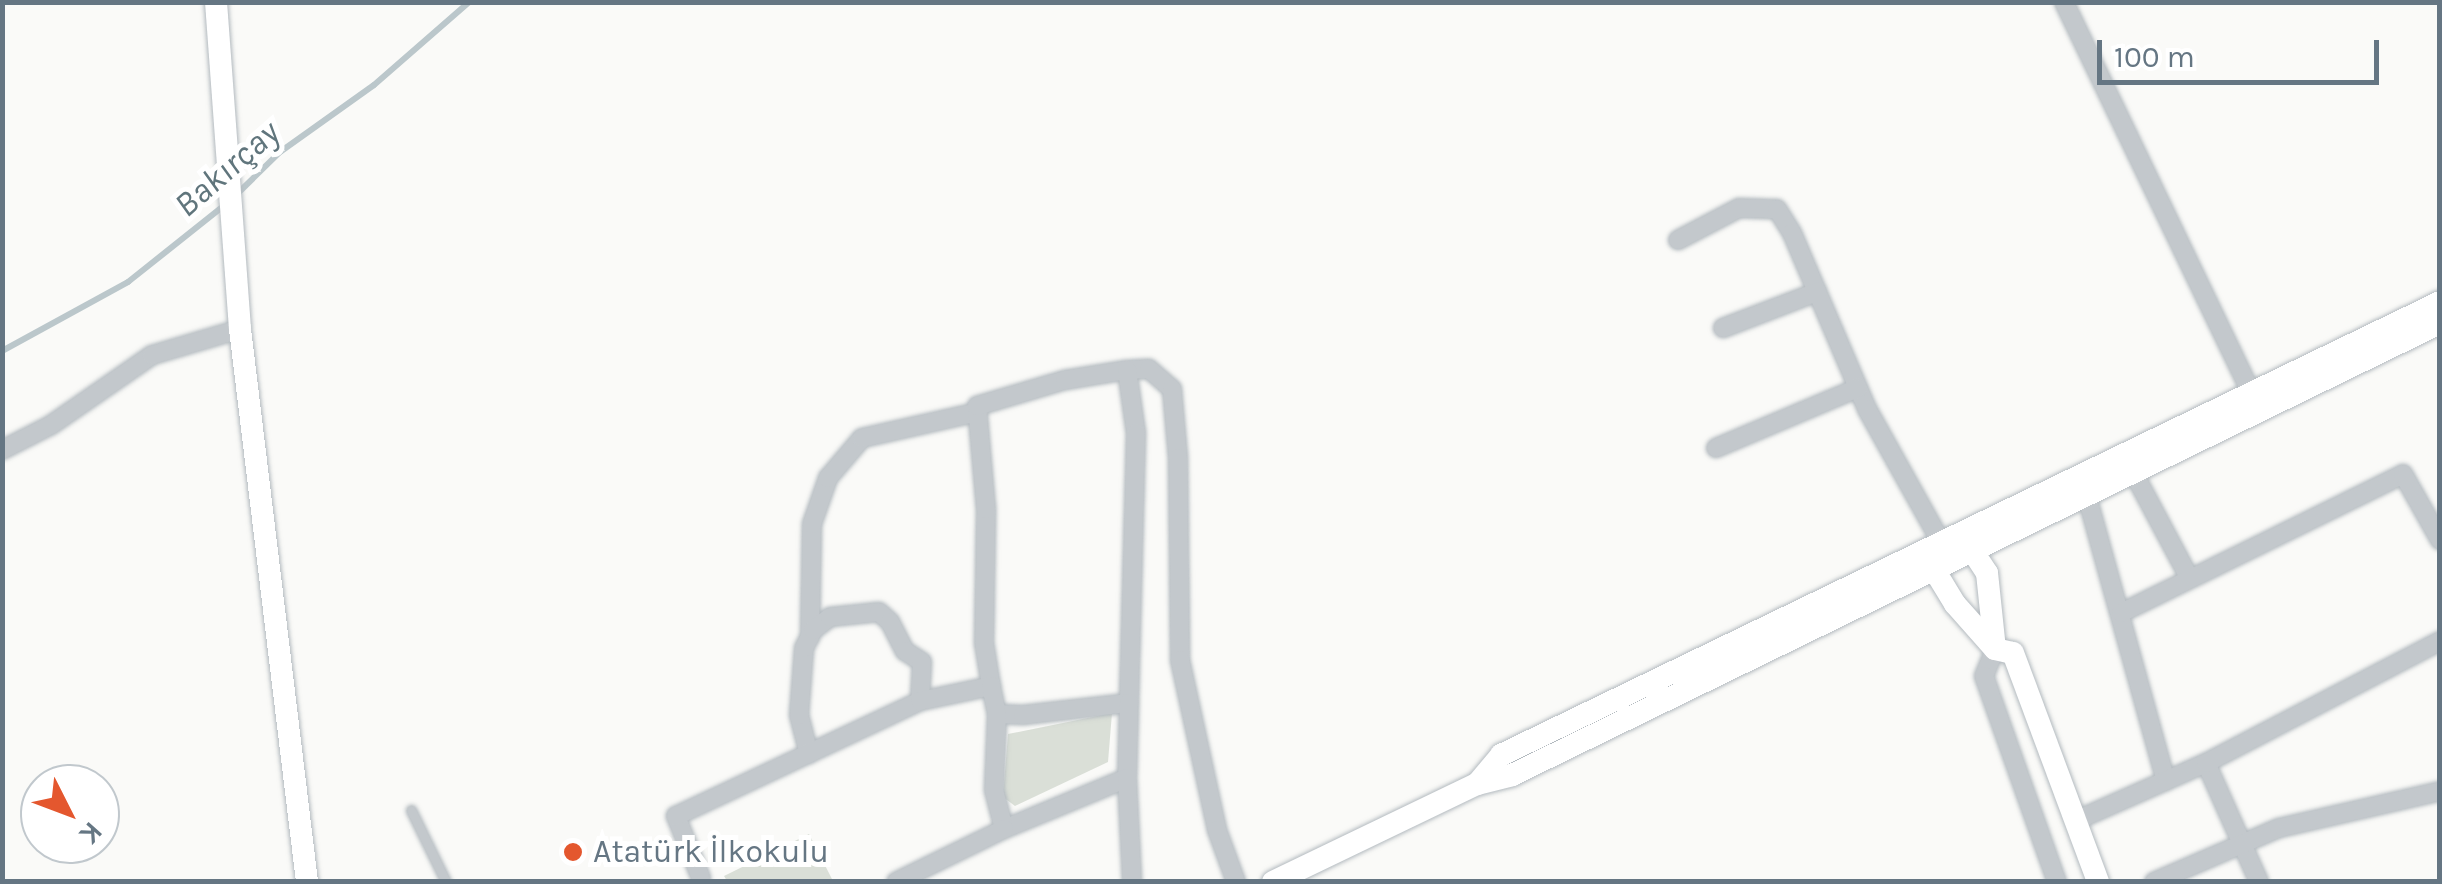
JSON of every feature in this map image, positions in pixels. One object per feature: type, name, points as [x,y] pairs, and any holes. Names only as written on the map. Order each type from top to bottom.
[{"type":"main road","points":[[216,2],[239,319],[306,882]]},
{"type":"main road","points":[[1274,882],[1477,784],[1512,776],[1946,548],[2440,302]]},
{"type":"main road","points":[[1946,548],[2086,493],[2440,324]]},
{"type":"main road","points":[[1946,548],[1987,573],[1995,649],[2082,882]]},
{"type":"main road","points":[[1946,548],[1956,604],[1995,649],[2013,653],[2098,882]]},
{"type":"street","points":[[2064,2],[2251,393]]},
{"type":"street","points":[[1678,240],[1738,208],[1777,209],[1858,388],[1946,548]]},
{"type":"street","points":[[1723,328],[1817,292]]},
{"type":"street","points":[[2,450],[51,424],[152,355],[239,319]]},
{"type":"street","points":[[1004,829],[994,790],[997,714],[984,643],[986,509],[977,406],[994,398],[1127,370],[1149,369],[1172,389],[1177,422],[1180,660],[1217,830],[1236,882]]},
{"type":"street","points":[[1127,370],[1136,433],[1127,778],[1132,882]]},
{"type":"street","points":[[1716,448],[1858,388]]},
{"type":"street","points":[[810,637],[812,524],[828,478],[862,438],[978,412]]},
{"type":"street","points":[[2132,470],[2190,579]]},
{"type":"street","points":[[2121,613],[2402,474],[2440,540]]},
{"type":"street","points":[[2086,493],[2166,780]]},
{"type":"street","points":[[808,754],[800,715],[804,648],[830,617],[880,612],[898,633],[905,650],[922,662],[920,701]]},
{"type":"street","points":[[2075,821],[2206,763],[2440,641]]},
{"type":"street","points":[[1995,649],[1984,676],[2057,882]]},
{"type":"street","points":[[700,880],[676,816],[920,701],[990,686]]},
{"type":"street","points":[[997,714],[1130,703]]},
{"type":"street","points":[[2206,763],[2259,882]]},
{"type":"street","points":[[896,882],[1004,829],[1127,778]]},
{"type":"street","points":[[2154,882],[2280,828],[2440,791]]},
{"type":"lane","points":[[411,810],[446,882]]},
{"type":"shaded area","points":[[1112,713],[1108,762],[1015,806],[1003,797],[1008,734]]},
{"type":"shaded area","points":[[809,834],[833,881],[727,881],[724,876]]},
{"type":"waterway","name":"Bakırçay","points":[[235,196],[280,152],[374,85],[469,2]]},
{"type":"waterway","name":"Bakırçay","points":[[2,351],[128,282],[226,204]]},
{"type":"place","name":"Atatürk İlkokulu","points":[[573,852]]}]
